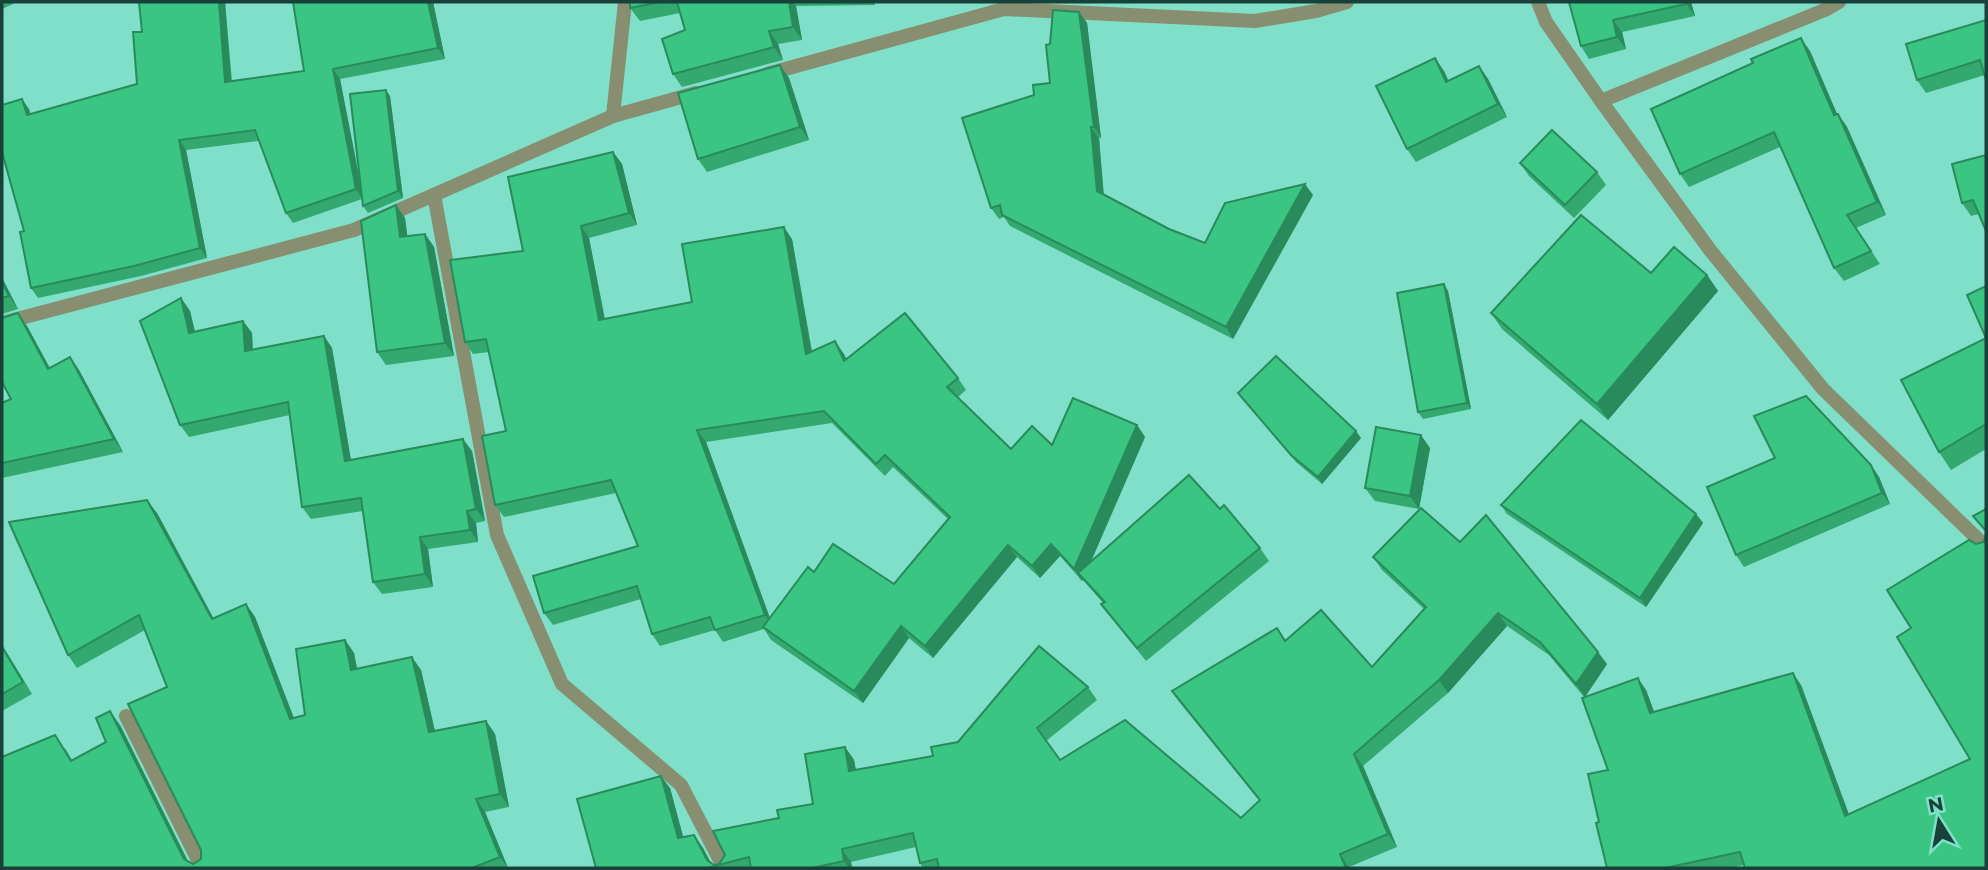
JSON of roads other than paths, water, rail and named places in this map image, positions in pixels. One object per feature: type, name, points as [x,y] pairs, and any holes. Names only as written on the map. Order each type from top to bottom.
[{"type":"street","points":[[613,116],[625,2]]},
{"type":"street","points":[[748,79],[1004,9],[1255,21],[1316,11],[1347,2]]},
{"type":"street","points":[[1538,2],[1546,22],[1710,250],[1822,389],[1986,547]]},
{"type":"street","points":[[1601,101],[1839,2]]},
{"type":"street","points":[[2,323],[354,230],[613,116],[708,90]]},
{"type":"street","points":[[434,195],[497,535],[562,684],[681,785],[724,868]]},
{"type":"street","points":[[125,716],[202,868]]}]
